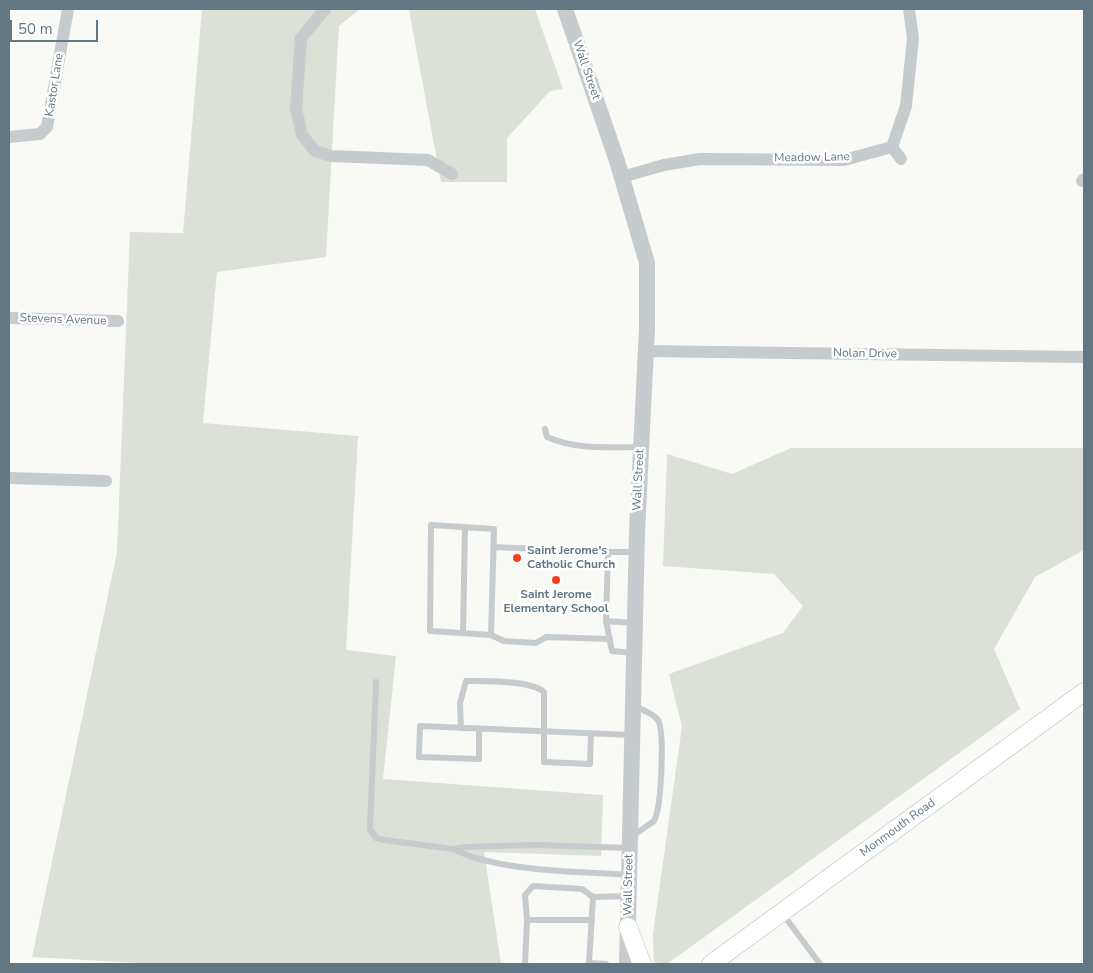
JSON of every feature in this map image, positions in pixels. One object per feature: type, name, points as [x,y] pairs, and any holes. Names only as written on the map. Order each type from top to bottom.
[{"type":"main road","name":"Monmouth Road","points":[[712,964],[1084,692]]},
{"type":"main road","points":[[628,927],[642,964]]},
{"type":"street","name":"Kastor Lane","points":[[9,138],[30,136],[45,131],[50,118],[68,9]]},
{"type":"street","points":[[325,9],[301,38],[296,108],[302,134],[314,151],[331,156],[428,160],[452,174]]},
{"type":"street","name":"Wall Street","points":[[565,9],[622,177],[648,263],[637,552],[627,964]]},
{"type":"street","points":[[901,159],[892,147],[906,106],[913,38],[909,9]]},
{"type":"street","name":"Meadow Lane","points":[[622,177],[664,165],[700,159],[844,160],[892,147]]},
{"type":"street","name":"Stevens Avenue","points":[[9,318],[118,321]]},
{"type":"street","name":"Nolan Drive","points":[[645,351],[1084,357]]},
{"type":"street","points":[[9,478],[106,481]]},
{"type":"lane","points":[[545,429],[547,437],[562,444],[590,447],[641,447]]},
{"type":"lane","points":[[491,635],[494,529],[431,525],[430,631],[491,635],[504,641],[536,643],[546,637],[610,639]]},
{"type":"lane","points":[[463,633],[465,527]]},
{"type":"lane","points":[[493,547],[637,552]]},
{"type":"lane","points":[[608,552],[606,621],[612,651],[635,653]]},
{"type":"lane","points":[[606,621],[635,623]]},
{"type":"lane","points":[[461,728],[460,702],[466,681],[482,681],[539,687],[544,692],[546,732],[544,762],[590,764],[591,734]]},
{"type":"lane","points":[[376,682],[370,829],[376,838],[453,850],[469,857],[495,862],[537,868],[629,875]]},
{"type":"lane","points":[[453,850],[464,847],[630,843],[654,821],[662,771],[659,723],[653,715],[633,706]]},
{"type":"lane","points":[[479,728],[478,759],[419,757],[420,726],[479,728],[591,734],[632,735]]},
{"type":"lane","points":[[525,964],[527,920],[525,894],[533,886],[582,889],[593,897],[629,896]]},
{"type":"lane","points":[[593,897],[589,963],[606,964]]},
{"type":"lane","points":[[782,913],[820,964]]},
{"type":"lane","points":[[527,920],[592,920]]},
{"type":"shaded area","points":[[202,9],[360,9],[339,26],[326,257],[217,272],[203,423],[358,436],[346,650],[396,656],[383,779],[603,795],[601,856],[484,852],[501,964],[157,964],[32,957],[117,552],[130,232],[183,233]]},
{"type":"shaded area","points":[[396,9],[535,9],[563,89],[550,91],[507,138],[507,182],[441,182],[409,10]]},
{"type":"shaded area","points":[[791,448],[1084,448],[1084,550],[1035,577],[994,649],[1020,709],[667,964],[654,962],[653,934],[682,726],[669,674],[783,633],[803,606],[774,574],[663,566],[667,454],[732,474]]},
{"type":"place","name":"Saint Jerome's Catholic Church","points":[[517,558]]},
{"type":"place","name":"Saint Jerome Elementary School","points":[[556,580]]}]
